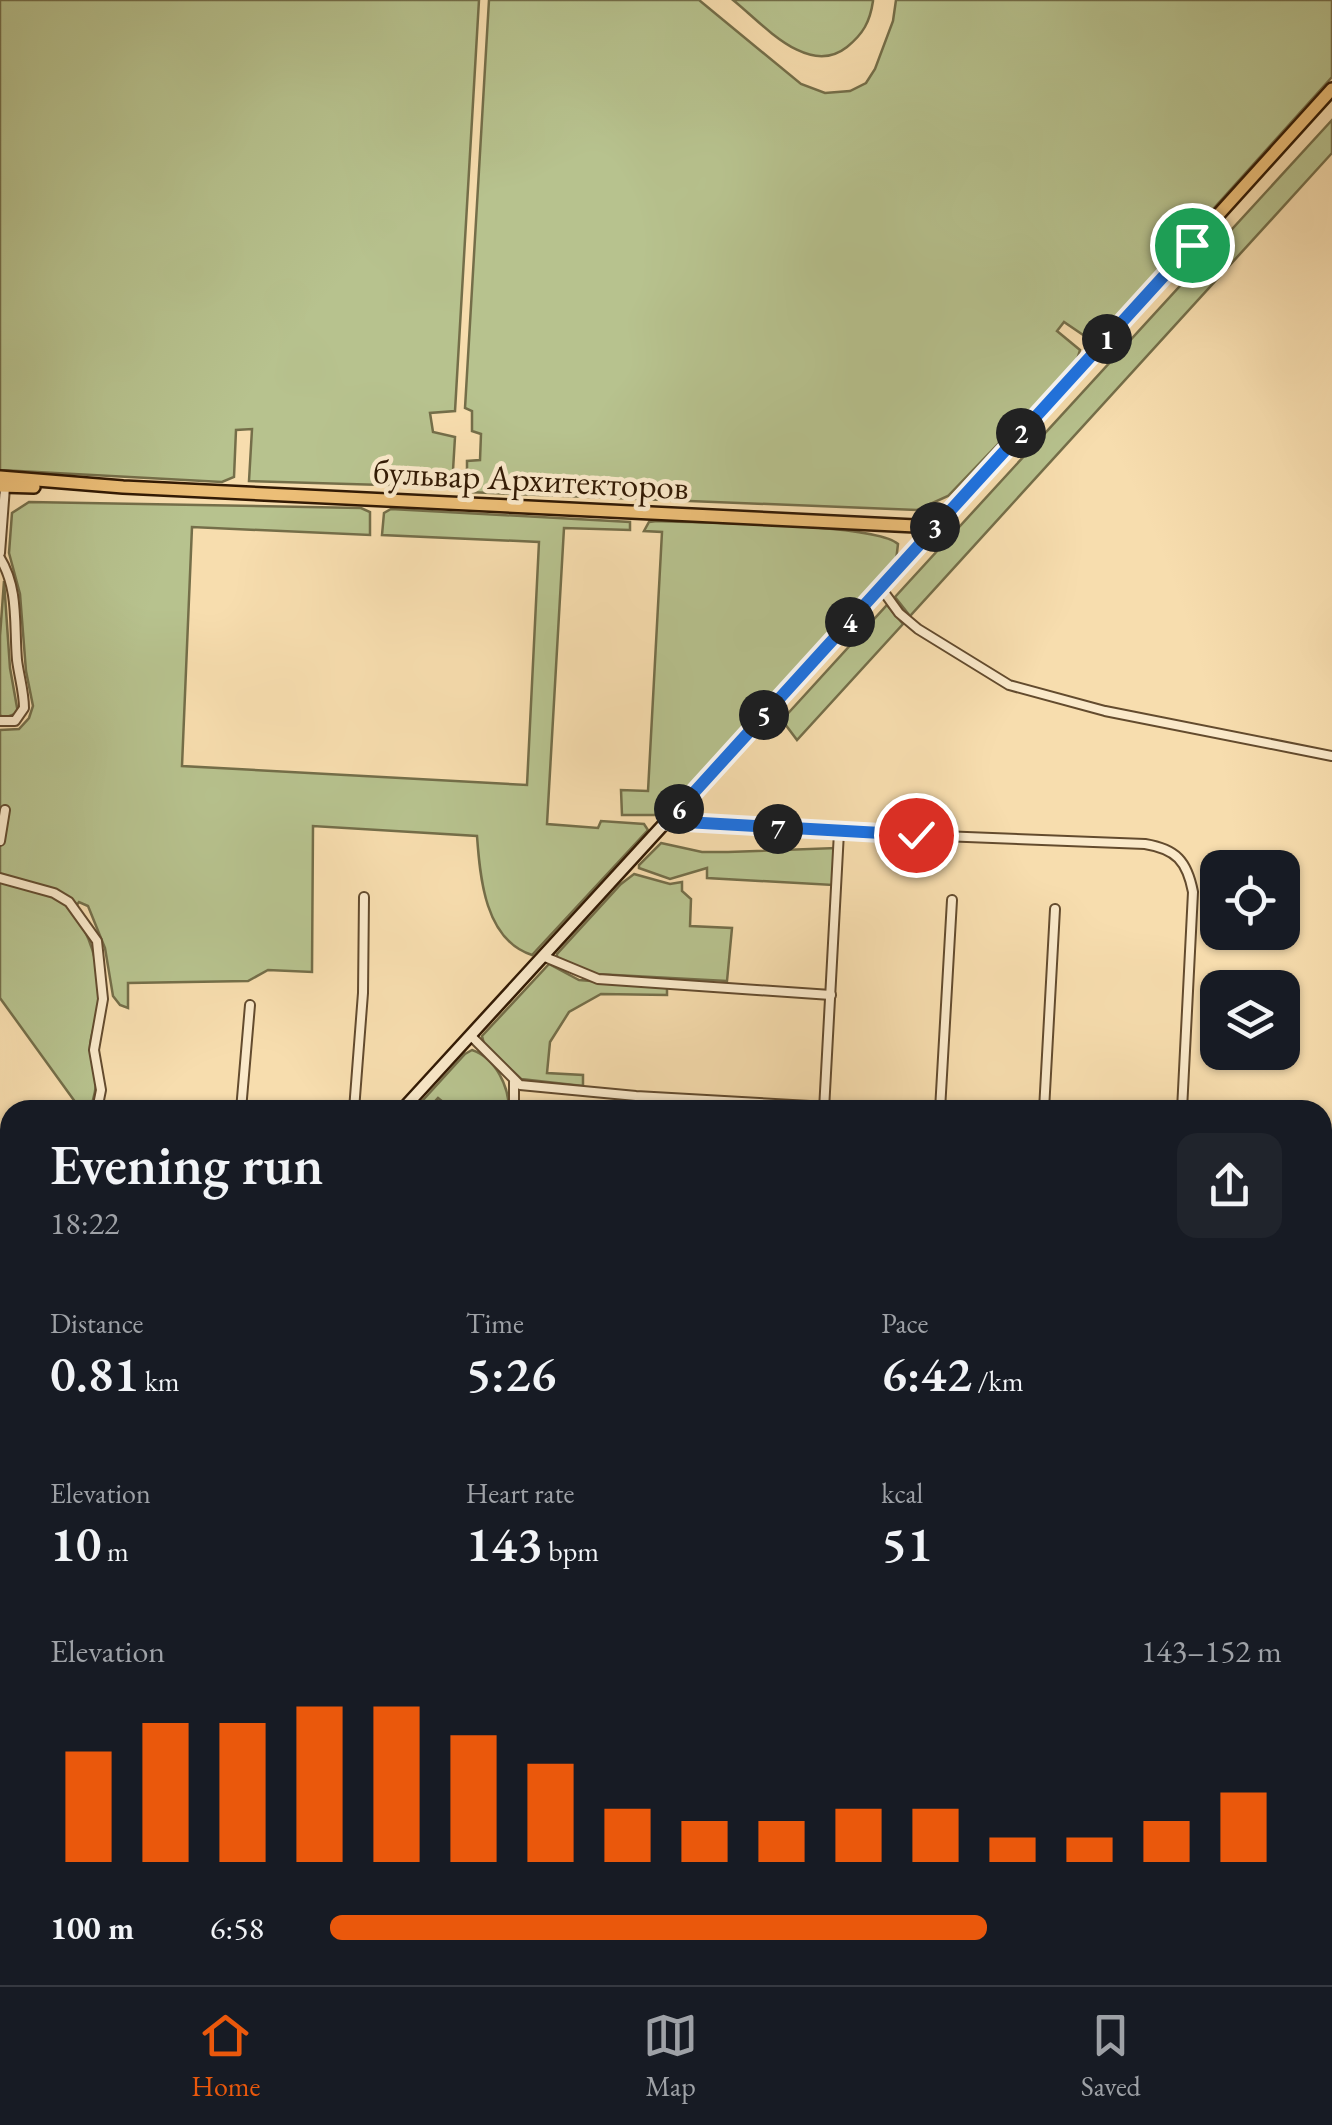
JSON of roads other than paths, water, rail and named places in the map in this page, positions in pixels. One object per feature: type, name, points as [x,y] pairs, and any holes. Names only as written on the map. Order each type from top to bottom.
[{"type":"main road","points":[[411,1100],[1332,89]]},
{"type":"main road","name":"бульвар Архитекторов","points":[[3,482],[936,526]]},
{"type":"street","points":[[0,721],[15,721],[24,708],[14,601],[9,573],[0,556],[3,482]]},
{"type":"street","points":[[881,588],[899,613],[918,629],[1010,685],[1105,711],[1332,756]]},
{"type":"street","points":[[0,841],[6,810]]},
{"type":"street","points":[[668,821],[1162,846],[1182,858],[1192,892],[1182,1100]]},
{"type":"street","points":[[825,1100],[838,832]]},
{"type":"street","points":[[0,878],[54,893],[69,902],[97,941],[103,998],[94,1050],[101,1090],[98,1100]]},
{"type":"street","points":[[355,1100],[363,994],[364,898]]},
{"type":"street","points":[[941,1100],[952,900]]},
{"type":"street","points":[[1045,1100],[1055,909]]},
{"type":"street","points":[[545,957],[598,979],[831,995]]},
{"type":"street","points":[[242,1100],[250,1006]]},
{"type":"street","points":[[471,1036],[514,1082],[706,1100]]},
{"type":"street","points":[[514,1082],[514,1100]]}]
